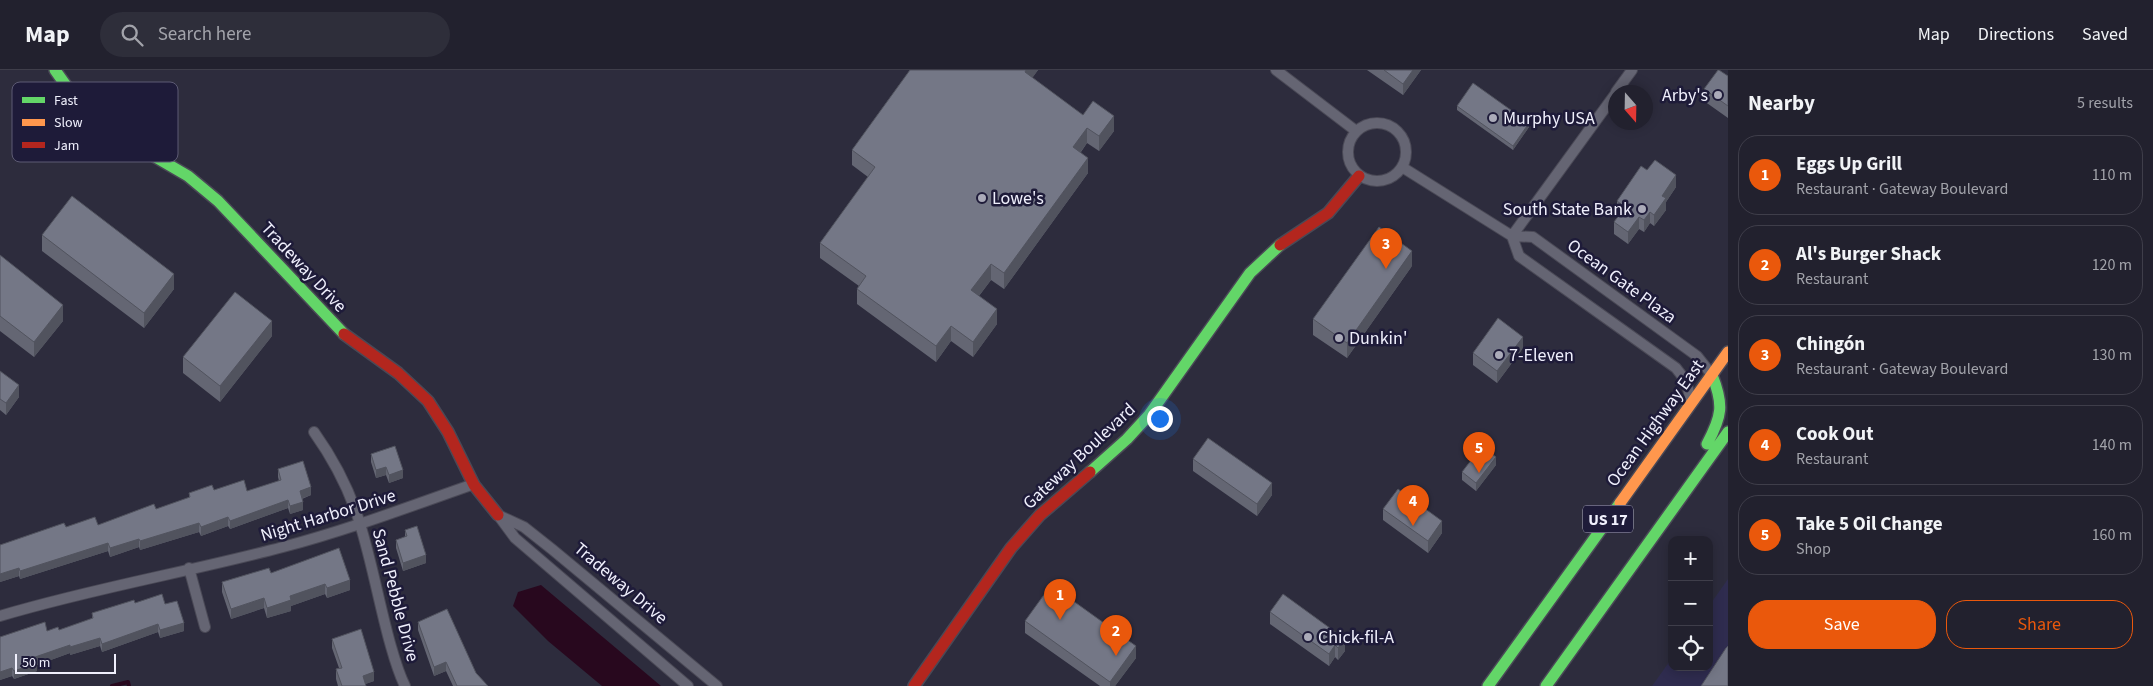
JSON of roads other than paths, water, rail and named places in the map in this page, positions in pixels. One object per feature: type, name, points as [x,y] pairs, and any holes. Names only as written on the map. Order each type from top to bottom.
[{"type":"main road","name":"Tradeway Drive","points":[[55,70],[62,82]]},
{"type":"main road","name":"Tradeway Drive","points":[[166,162],[200,185],[237,221],[341,332],[356,345],[391,367],[417,388],[429,402],[450,434],[474,484],[498,515]]},
{"type":"main road","name":"Gateway Boulevard","points":[[914,686],[1011,548],[1030,526],[1127,438],[1149,415],[1250,273],[1281,244],[1328,213],[1359,176]]},
{"type":"main road","name":"Ocean Highway East","points":[[1488,686],[1728,352]]},
{"type":"main road","points":[[1665,520],[1722,414],[1720,396],[1712,375]]},
{"type":"main road","name":"US 17","points":[[1546,686],[1728,432]]},
{"type":"main road","points":[[1495,686],[1510,655]]},
{"type":"street","points":[[1276,70],[1356,131]]},
{"type":"street","points":[[1622,85],[1632,70]]},
{"type":"street","points":[[1608,104],[1512,236],[1519,256],[1676,368],[1686,381],[1692,402]]},
{"type":"street","points":[[1378,123],[1394,128],[1404,141],[1406,150],[1402,168],[1387,180],[1378,182],[1359,176],[1349,162],[1348,154],[1348,146],[1356,131],[1370,124],[1378,123]]},
{"type":"street","name":"Ocean Gate Plaza","points":[[1402,168],[1512,236],[1533,237],[1697,356],[1712,375]]},
{"type":"street","name":"Sand Pebble Drive","points":[[314,432],[329,452],[343,480],[360,524],[380,606],[405,686]]},
{"type":"street","name":"Night Harbor Drive","points":[[0,616],[77,594],[284,547],[360,524],[474,484]]},
{"type":"street","name":"Tradeway Drive","points":[[498,515],[514,538],[688,686]]},
{"type":"street","name":"Tradeway Drive","points":[[498,515],[524,527],[717,686]]},
{"type":"street","points":[[189,568],[205,627]]},
{"type":"waterway","points":[[112,686],[128,682],[129,686]]},
{"type":"place","name":"Arby's","points":[[1718,95]]},
{"type":"place","name":"Murphy USA","points":[[1493,118]]},
{"type":"place","name":"Lowe's","points":[[982,198]]},
{"type":"place","name":"South State Bank","points":[[1642,209]]},
{"type":"place","name":"Chingón","points":[[1386,269]]},
{"type":"place","name":"Dunkin'","points":[[1339,338]]},
{"type":"place","name":"7-Eleven","points":[[1499,355]]},
{"type":"place","name":"Take 5 Oil Change","points":[[1479,473]]},
{"type":"place","name":"Cook Out","points":[[1413,526]]},
{"type":"place","name":"Eggs Up Grill","points":[[1060,620]]},
{"type":"place","name":"Chick-fil-A","points":[[1308,637]]},
{"type":"place","name":"Al's Burger Shack","points":[[1116,656]]}]
